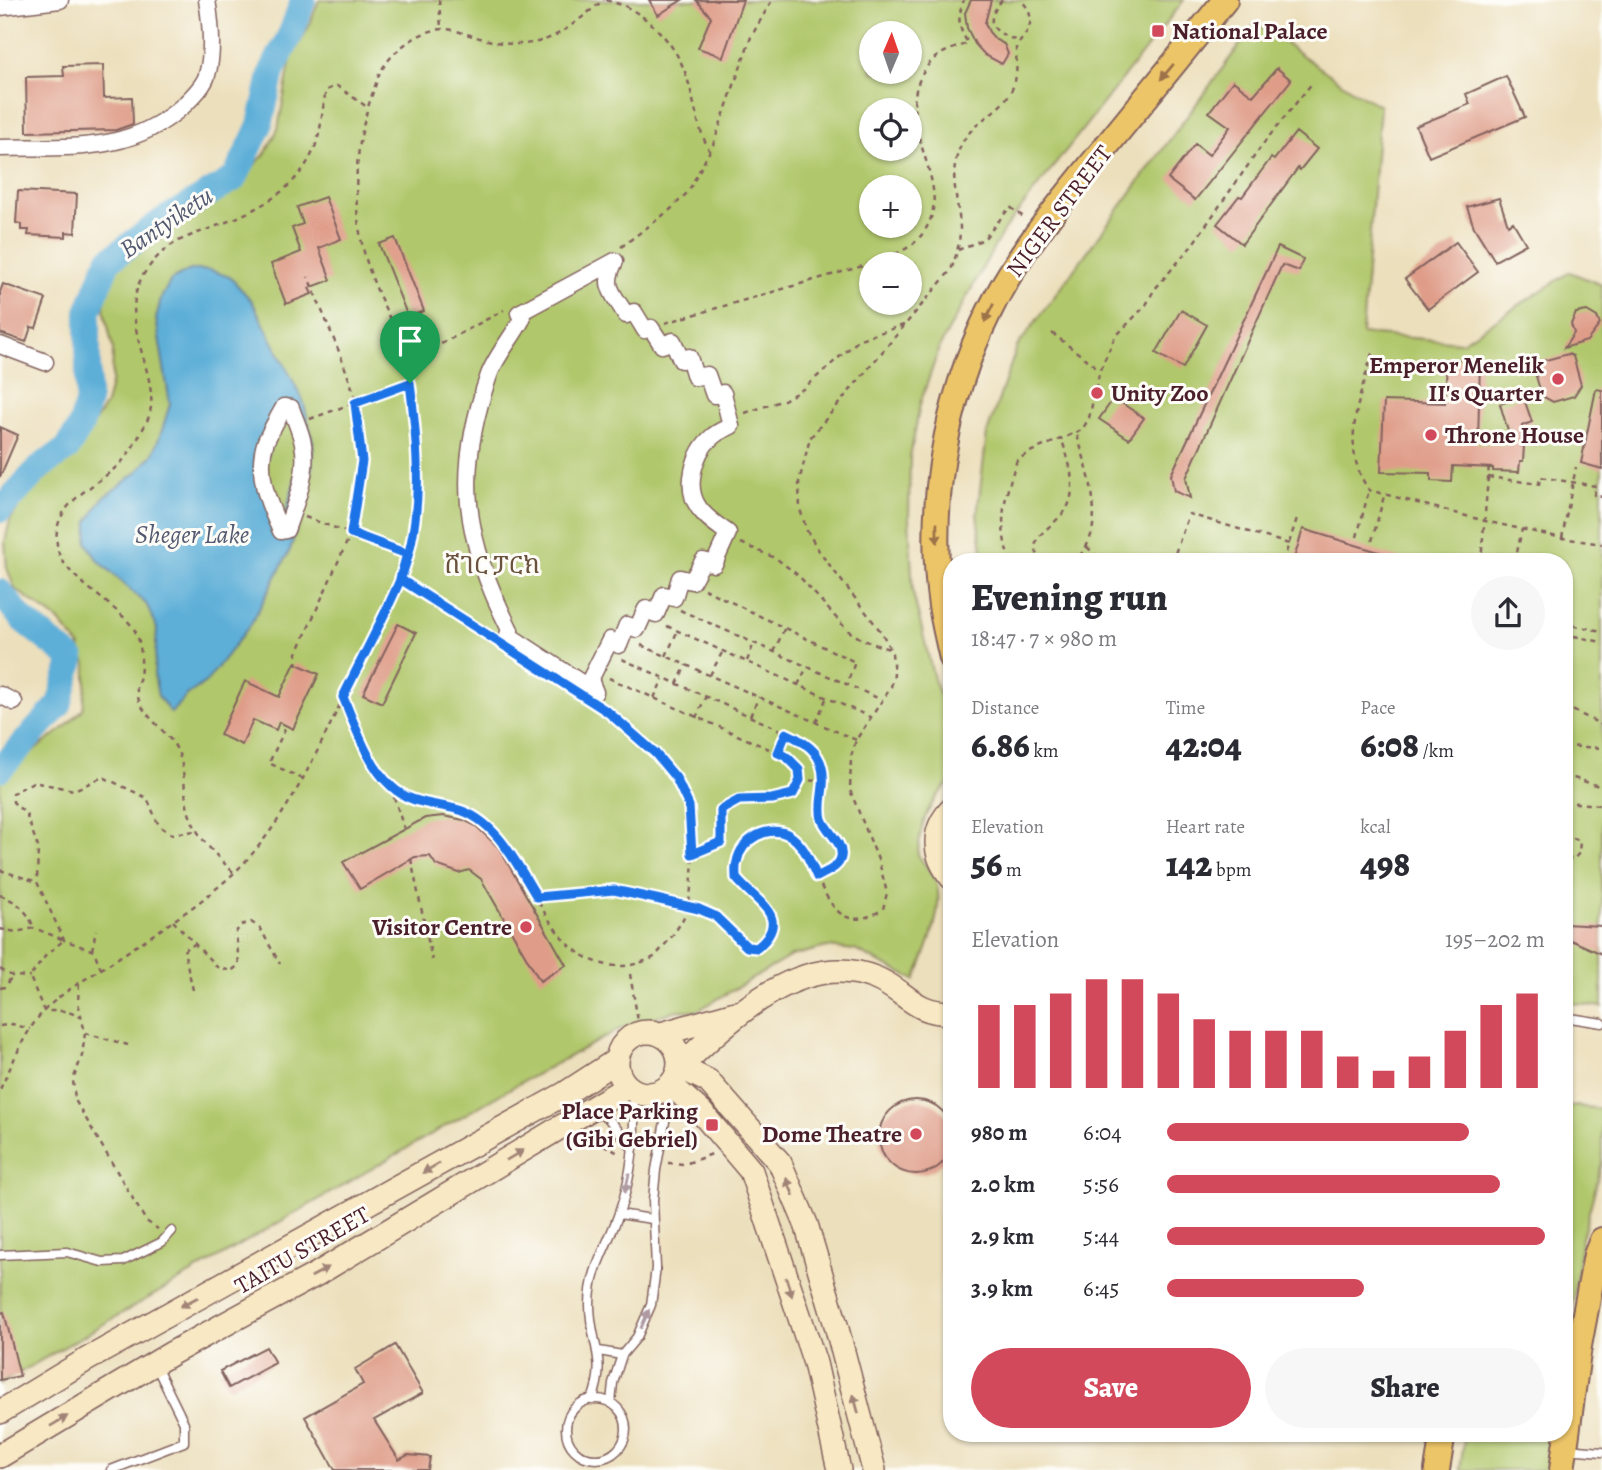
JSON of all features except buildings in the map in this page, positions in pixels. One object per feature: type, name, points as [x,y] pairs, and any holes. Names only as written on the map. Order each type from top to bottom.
[{"type":"main road","name":"NIGER STREET","points":[[943,616],[937,564],[937,517],[944,451],[971,350],[996,299],[1040,228],[1226,0]]},
{"type":"main road","points":[[943,819],[937,836],[943,864]]},
{"type":"main road","points":[[742,1011],[650,1033],[623,1044],[617,1060],[620,1077],[630,1089],[653,1094],[676,1076],[742,1011],[807,974],[844,970],[877,979],[928,1011],[943,1012]]},
{"type":"main road","points":[[650,1033],[676,1047],[676,1076],[701,1112],[751,1171],[815,1363],[839,1470]]},
{"type":"main road","name":"TAITU STREET","points":[[0,1412],[153,1322],[566,1093],[617,1060]]},
{"type":"main road","points":[[676,1076],[708,1081],[780,1163],[806,1224],[874,1470]]},
{"type":"main road","name":"TAITU STREET","points":[[2,1450],[317,1274],[630,1089]]},
{"type":"main road","points":[[1573,1389],[1596,1255],[1602,1240]]},
{"type":"main road","points":[[272,1256],[289,1289]]},
{"type":"main road","points":[[232,1279],[249,1311]]},
{"type":"main road","points":[[153,1322],[164,1358]]},
{"type":"main road","points":[[113,1345],[132,1378]]},
{"type":"main road","points":[[1437,1470],[1442,1442]]},
{"type":"main road","points":[[1563,1460],[1566,1442]]},
{"type":"street","points":[[0,7],[60,0]]},
{"type":"street","points":[[0,148],[117,143],[152,130],[192,97],[206,79],[211,60],[207,0]]},
{"type":"street","points":[[615,261],[607,276],[608,285],[626,315],[634,312],[645,330],[651,328],[662,345],[673,341],[681,360],[689,357],[695,377],[707,375],[714,395],[723,393],[729,419],[731,426],[713,435],[703,447],[694,467],[692,483],[696,505],[709,520],[728,533],[714,564],[703,561],[692,581],[680,578],[674,598],[664,595],[656,614],[646,610],[637,629],[627,625],[619,645],[610,640],[590,680],[595,692],[508,635],[510,629],[489,589],[474,544],[468,501],[467,463],[490,373],[522,319],[519,313],[615,261]]},
{"type":"street","points":[[0,345],[44,362]]},
{"type":"street","points":[[284,407],[291,408],[304,447],[303,477],[286,530],[281,531],[266,498],[262,471],[265,443],[284,407]]},
{"type":"lane","points":[[1573,1018],[1602,1023]]},
{"type":"lane","points":[[611,1403],[613,1383],[622,1354],[637,1337],[651,1304],[656,1268],[652,1219],[656,1170],[676,1076]]},
{"type":"lane","points":[[592,1400],[599,1383],[599,1351],[592,1328],[590,1303],[597,1261],[619,1214],[633,1149],[635,1115],[630,1089]]},
{"type":"lane","points":[[591,1110],[608,1118],[633,1149]]},
{"type":"lane","points":[[619,1214],[652,1219]]},
{"type":"lane","points":[[0,1255],[67,1252],[102,1262],[123,1261],[162,1242],[172,1231]]},
{"type":"lane","points":[[599,1351],[622,1354]]},
{"type":"lane","points":[[111,1470],[184,1442],[184,1423],[164,1358]]},
{"type":"lane","points":[[592,1400],[611,1403],[622,1415],[626,1425],[621,1446],[604,1458],[594,1459],[579,1454],[572,1447],[566,1431],[572,1412],[579,1404],[592,1400]]},
{"type":"lane","points":[[1563,1460],[1602,1452]]},
{"type":"path","points":[[439,0],[442,30]]},
{"type":"path","points":[[0,1089],[30,1029],[44,1011],[79,983],[173,921],[226,880],[261,842],[303,779],[400,579],[416,497],[418,458],[406,363],[368,268],[358,219],[356,166],[368,108],[381,71],[399,49],[421,34],[442,30],[517,45],[544,40],[605,0],[632,9],[656,29],[676,52],[685,73],[699,130],[710,151]]},
{"type":"path","points":[[610,253],[670,210],[688,192],[710,151],[751,37],[772,0]]},
{"type":"path","points":[[651,328],[880,261],[912,244],[930,224],[936,198],[913,117],[915,90],[922,72],[936,56],[968,43],[959,29],[959,12],[964,0]]},
{"type":"path","points":[[1002,0],[991,18],[993,26],[996,32],[1020,42]]},
{"type":"path","points":[[537,897],[614,890],[715,916],[747,947],[757,948],[769,938],[773,922],[768,907],[746,891],[736,878],[736,862],[742,847],[757,835],[771,831],[789,836],[806,853],[828,901],[837,913],[854,920],[872,917],[883,909],[887,893],[879,862],[850,790],[851,757],[856,740],[891,688],[894,675],[890,649],[882,633],[821,554],[807,531],[800,509],[799,482],[810,438],[951,270],[958,250],[960,228],[953,171],[965,136],[977,122],[1002,105],[1016,80],[1016,46],[1031,23],[1029,9],[1021,0]]},
{"type":"path","points":[[1007,553],[1001,517],[1017,460],[1082,430],[1089,418],[1100,370],[1115,337],[1146,305],[1154,290],[1190,248],[1263,144],[1312,82]]},
{"type":"path","points":[[233,872],[195,831],[187,807],[178,752],[167,734],[142,707],[136,692],[141,648],[136,632],[123,616],[68,569],[58,552],[57,533],[64,512],[74,498],[126,457],[148,418],[151,399],[133,312],[138,288],[146,270],[169,245],[256,210],[281,192],[299,174],[314,149],[326,90],[337,86],[368,108]]},
{"type":"path","points":[[958,250],[984,239],[1010,207],[1040,228]]},
{"type":"path","points":[[296,666],[297,653],[351,533],[362,461],[355,403],[344,364],[308,277]]},
{"type":"path","points":[[406,363],[514,305]]},
{"type":"path","points":[[729,419],[783,400],[803,389],[860,339],[904,325]]},
{"type":"path","points":[[1052,333],[1100,370]]},
{"type":"path","points":[[1372,353],[1356,411],[1353,455],[1359,476],[1369,490],[1485,521],[1602,544]]},
{"type":"path","points":[[308,420],[410,383]]},
{"type":"path","points":[[1076,433],[1093,487],[1093,528],[1084,553]]},
{"type":"path","points":[[1036,553],[1034,544],[1038,536],[1061,517],[1069,504],[1071,479],[1062,441]]},
{"type":"path","points":[[1482,553],[1489,465]]},
{"type":"path","points":[[1562,538],[1576,467]]},
{"type":"path","points":[[1488,477],[1539,484],[1540,477],[1596,486],[1594,495],[1602,497]]},
{"type":"path","points":[[1356,537],[1369,490]]},
{"type":"path","points":[[1372,541],[1384,496]]},
{"type":"path","points":[[1175,553],[1189,514],[1289,544]]},
{"type":"path","points":[[302,515],[407,554]]},
{"type":"path","points":[[1286,553],[1298,515]]},
{"type":"path","points":[[1517,553],[1521,529]]},
{"type":"path","points":[[726,537],[777,559],[799,576],[847,631],[863,640],[890,649]]},
{"type":"path","points":[[1087,547],[1093,553]]},
{"type":"path","points":[[680,578],[855,662],[847,684]]},
{"type":"path","points":[[400,579],[503,643]]},
{"type":"path","points":[[661,602],[883,701]]},
{"type":"path","points":[[644,615],[872,718]]},
{"type":"path","points":[[1573,626],[1602,631]]},
{"type":"path","points":[[774,652],[785,627]]},
{"type":"path","points":[[666,656],[678,631]]},
{"type":"path","points":[[622,636],[856,740]]},
{"type":"path","points":[[1573,636],[1602,642]]},
{"type":"path","points":[[747,661],[754,643]]},
{"type":"path","points":[[604,650],[805,741],[817,753],[823,781],[820,810],[823,822],[841,849],[842,856],[838,865],[817,877]]},
{"type":"path","points":[[710,675],[723,651]]},
{"type":"path","points":[[677,684],[686,664]]},
{"type":"path","points":[[798,685],[807,667]]},
{"type":"path","points":[[593,671],[787,757],[799,769],[800,780],[793,794],[772,799],[739,800],[721,810],[721,842],[692,854]]},
{"type":"path","points":[[654,698],[664,678]]},
{"type":"path","points":[[696,718],[706,696]]},
{"type":"path","points":[[343,697],[376,768],[391,787],[411,800],[473,815],[491,828],[537,897],[559,936],[579,953],[613,967],[629,967],[655,957],[677,929],[687,907],[692,854],[689,806],[676,778],[655,753],[598,705]]},
{"type":"path","points":[[750,716],[759,697]]},
{"type":"path","points":[[816,722],[827,698]]},
{"type":"path","points":[[1573,710],[1602,725]]},
{"type":"path","points":[[285,729],[268,763],[303,779]]},
{"type":"path","points":[[778,753],[786,733]]},
{"type":"path","points":[[1573,746],[1602,748]]},
{"type":"path","points":[[64,940],[37,882],[38,848],[26,814],[13,802],[13,793],[33,782],[74,790],[103,777],[147,798],[159,826],[172,834],[195,831]]},
{"type":"path","points":[[1573,777],[1602,787]]},
{"type":"path","points":[[800,780],[823,781]]},
{"type":"path","points":[[391,787],[404,829]]},
{"type":"path","points":[[1573,803],[1602,803]]},
{"type":"path","points":[[1573,838],[1580,841],[1578,853],[1573,859]]},
{"type":"path","points":[[411,859],[432,960]]},
{"type":"path","points":[[0,870],[37,882]]},
{"type":"path","points":[[0,895],[17,902],[29,915],[34,928]]},
{"type":"path","points":[[173,921],[218,967],[232,971],[239,965],[236,932],[241,925],[251,922],[260,928],[279,964]]},
{"type":"path","points":[[0,929],[16,932],[34,928],[92,950]]},
{"type":"path","points":[[96,930],[92,950],[101,969]]},
{"type":"path","points":[[30,977],[46,955],[64,940]]},
{"type":"path","points":[[193,990],[184,951],[188,946],[196,944]]},
{"type":"path","points":[[1573,963],[1573,980]]},
{"type":"path","points":[[0,970],[12,976],[30,977]]},
{"type":"path","points":[[630,975],[650,1033]]},
{"type":"path","points":[[0,988],[5,987],[12,976]]},
{"type":"path","points":[[30,977],[44,1011]]},
{"type":"path","points":[[79,983],[78,1002],[85,1032],[82,1056],[74,1080],[75,1100],[146,1221],[158,1228],[172,1231]]},
{"type":"path","points":[[44,1011],[66,1011],[81,1017]]},
{"type":"path","points":[[0,1026],[12,1024],[30,1029]]},
{"type":"path","points":[[85,1032],[128,1045]]},
{"type":"green space","name":"ሸገር ፓርክ","points":[[319,0],[1184,0],[1003,231],[940,346],[920,404],[910,457],[909,518],[913,593],[934,679],[943,703],[943,790],[931,805],[921,833],[918,855],[934,878],[938,901],[934,929],[915,980],[855,950],[827,947],[791,956],[697,1011],[677,1010],[622,1028],[518,1084],[0,1384],[0,776],[64,728],[83,709],[86,684],[86,664],[79,645],[58,620],[15,589],[7,568],[5,542],[10,520],[22,502],[81,443],[106,404],[112,380],[113,349],[104,308],[107,286],[117,262],[138,239],[209,204],[265,154],[278,129],[291,58],[308,28]]},
{"type":"green space","points":[[1256,23],[1352,90],[1380,106],[1362,334],[1462,342],[1570,272],[1602,285],[1602,1007],[1573,1003],[1573,553],[983,553],[977,515],[987,433],[1017,347]]},
{"type":"green space","points":[[1573,1106],[1602,1109],[1602,1163],[1581,1242],[1573,1300]]},
{"type":"green space","points":[[1464,1442],[1553,1442],[1549,1470],[1460,1470]]},
{"type":"water","name":"Sheger Lake","points":[[190,270],[210,270],[230,277],[252,301],[303,400],[313,442],[308,490],[290,550],[251,624],[206,682],[187,695],[171,713],[158,696],[154,674],[157,629],[147,605],[97,559],[87,543],[88,522],[102,499],[137,472],[153,454],[162,430],[170,404],[156,319],[161,298],[171,280]],"holes":[[[284,407],[304,447],[281,530],[262,471]]]},
{"type":"waterway","name":"Bantyiketu","points":[[0,510],[40,467],[67,449],[81,425],[88,401],[88,312],[108,261],[162,221],[235,178],[260,125],[272,71],[292,31],[303,0]]},
{"type":"waterway","name":"Bantyiketu","points":[[0,592],[23,620],[72,659],[59,705],[0,769]]},
{"type":"place","name":"National Palace","points":[[1158,31]]},
{"type":"place","name":"Emperor Menelik II's Quarter","points":[[1558,379]]},
{"type":"place","name":"Unity Zoo","points":[[1097,393]]},
{"type":"place","name":"Throne House","points":[[1431,435]]},
{"type":"place","name":"Visitor Centre","points":[[526,927]]},
{"type":"place","name":"Place Parking (Gibi Gebriel)","points":[[712,1125]]},
{"type":"place","name":"Dome Theatre","points":[[916,1134]]},
{"type":"route","points":[[410,383],[355,403],[362,461],[351,533],[407,554],[400,579],[608,712],[655,753],[676,778],[689,806],[692,854],[721,842],[721,810],[739,800],[772,799],[793,794],[800,780],[799,769],[787,757],[778,753],[786,733],[805,741],[817,753],[823,781],[820,810],[823,822],[841,849],[842,856],[838,865],[817,877],[806,853],[789,836],[771,831],[757,835],[742,847],[736,862],[736,878],[746,891],[768,907],[773,922],[769,938],[757,948],[747,947],[715,916],[699,909],[656,899],[614,890],[537,897],[491,828],[473,815],[457,809],[411,800],[391,787],[376,768],[343,697],[400,579],[412,537],[418,458],[410,383]]}]
